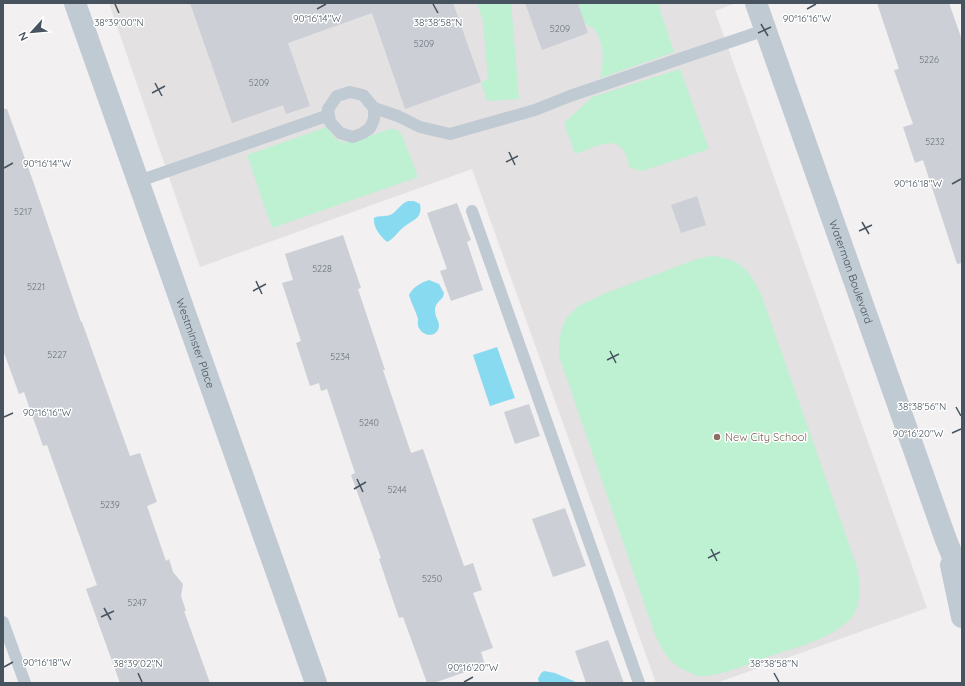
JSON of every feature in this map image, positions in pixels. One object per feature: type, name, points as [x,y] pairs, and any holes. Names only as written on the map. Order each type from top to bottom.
[{"type":"street","name":"Westminster Place","points":[[76,3],[316,683]]},
{"type":"street","name":"Waterman Boulevard","points":[[756,3],[954,537],[962,579]]},
{"type":"street","name":"Waterman Boulevard","points":[[954,537],[962,617]]},
{"type":"lane","points":[[374,108],[374,119],[370,128],[363,134],[352,137],[340,133],[330,122],[328,109],[338,96],[350,92],[363,95],[374,108],[398,116],[420,127],[450,134],[535,110],[570,96],[765,30]]},
{"type":"lane","points":[[139,181],[329,115]]},
{"type":"lane","points":[[472,211],[639,683]]},
{"type":"lane","points":[[3,622],[24,683]]},
{"type":"shaded area","name":"New City School","points":[[109,3],[736,3],[715,11],[927,608],[716,683],[656,683],[472,169],[200,267]]},
{"type":"green space","points":[[477,3],[511,3],[519,99],[487,101],[481,82],[488,80],[483,21]]},
{"type":"green space","points":[[578,3],[658,3],[674,52],[600,78],[603,59],[602,46],[598,34],[584,21]]},
{"type":"green space","points":[[680,69],[709,149],[642,171],[630,168],[623,150],[612,143],[599,145],[575,154],[564,123],[592,97]]},
{"type":"green space","points":[[327,127],[335,138],[346,143],[347,140],[362,139],[390,129],[396,129],[402,135],[418,177],[272,228],[247,155]]},
{"type":"green space","points":[[711,256],[729,259],[742,267],[748,272],[761,294],[857,567],[859,579],[859,599],[852,617],[845,624],[830,634],[810,643],[735,669],[714,675],[697,676],[682,669],[671,661],[663,651],[654,632],[559,356],[559,344],[561,330],[567,317],[578,306],[606,293],[697,259]]},
{"type":"water","points":[[408,201],[414,201],[420,204],[421,209],[419,216],[387,242],[378,231],[374,218],[390,215]]},
{"type":"water","points":[[429,280],[439,284],[444,293],[435,309],[439,324],[438,329],[437,332],[431,335],[424,333],[419,328],[418,319],[409,295],[417,286]]},
{"type":"water","points":[[497,347],[515,398],[490,406],[473,355]]},
{"type":"water","points":[[544,671],[555,673],[578,683],[539,683],[538,679]]},
{"type":"building","points":[[190,3],[453,3],[481,82],[405,109],[372,13],[288,43],[310,106],[286,114],[283,105],[232,123]]},
{"type":"building","points":[[525,3],[578,3],[588,33],[542,50]]},
{"type":"building","points":[[877,3],[949,3],[962,40],[962,263],[957,264],[923,160],[915,163],[903,127],[913,124],[894,70],[899,69]]},
{"type":"building","points":[[3,109],[7,109],[81,322],[130,456],[140,453],[157,502],[147,506],[166,561],[169,559],[173,572],[183,584],[181,596],[186,611],[184,611],[210,683],[120,683],[86,589],[97,585],[47,445],[43,446],[24,392],[19,394],[3,350]]},
{"type":"building","points":[[697,196],[706,225],[681,233],[671,205]]},
{"type":"building","points":[[457,203],[471,240],[467,242],[483,290],[451,301],[440,271],[447,269],[427,213]]},
{"type":"building","points":[[343,235],[361,288],[358,289],[385,370],[383,370],[411,453],[423,449],[464,566],[473,563],[482,590],[473,593],[493,648],[481,652],[485,665],[434,683],[427,683],[403,617],[399,618],[379,559],[381,558],[351,475],[355,473],[327,389],[321,391],[319,383],[310,386],[296,343],[301,341],[282,283],[293,280],[285,254]]},
{"type":"building","points":[[529,404],[540,436],[515,444],[504,412]]},
{"type":"building","points":[[565,508],[586,566],[553,577],[532,519]]},
{"type":"building","points":[[608,640],[624,683],[586,683],[575,651]]},
{"type":"place","name":"New City School","points":[[717,437]]}]
